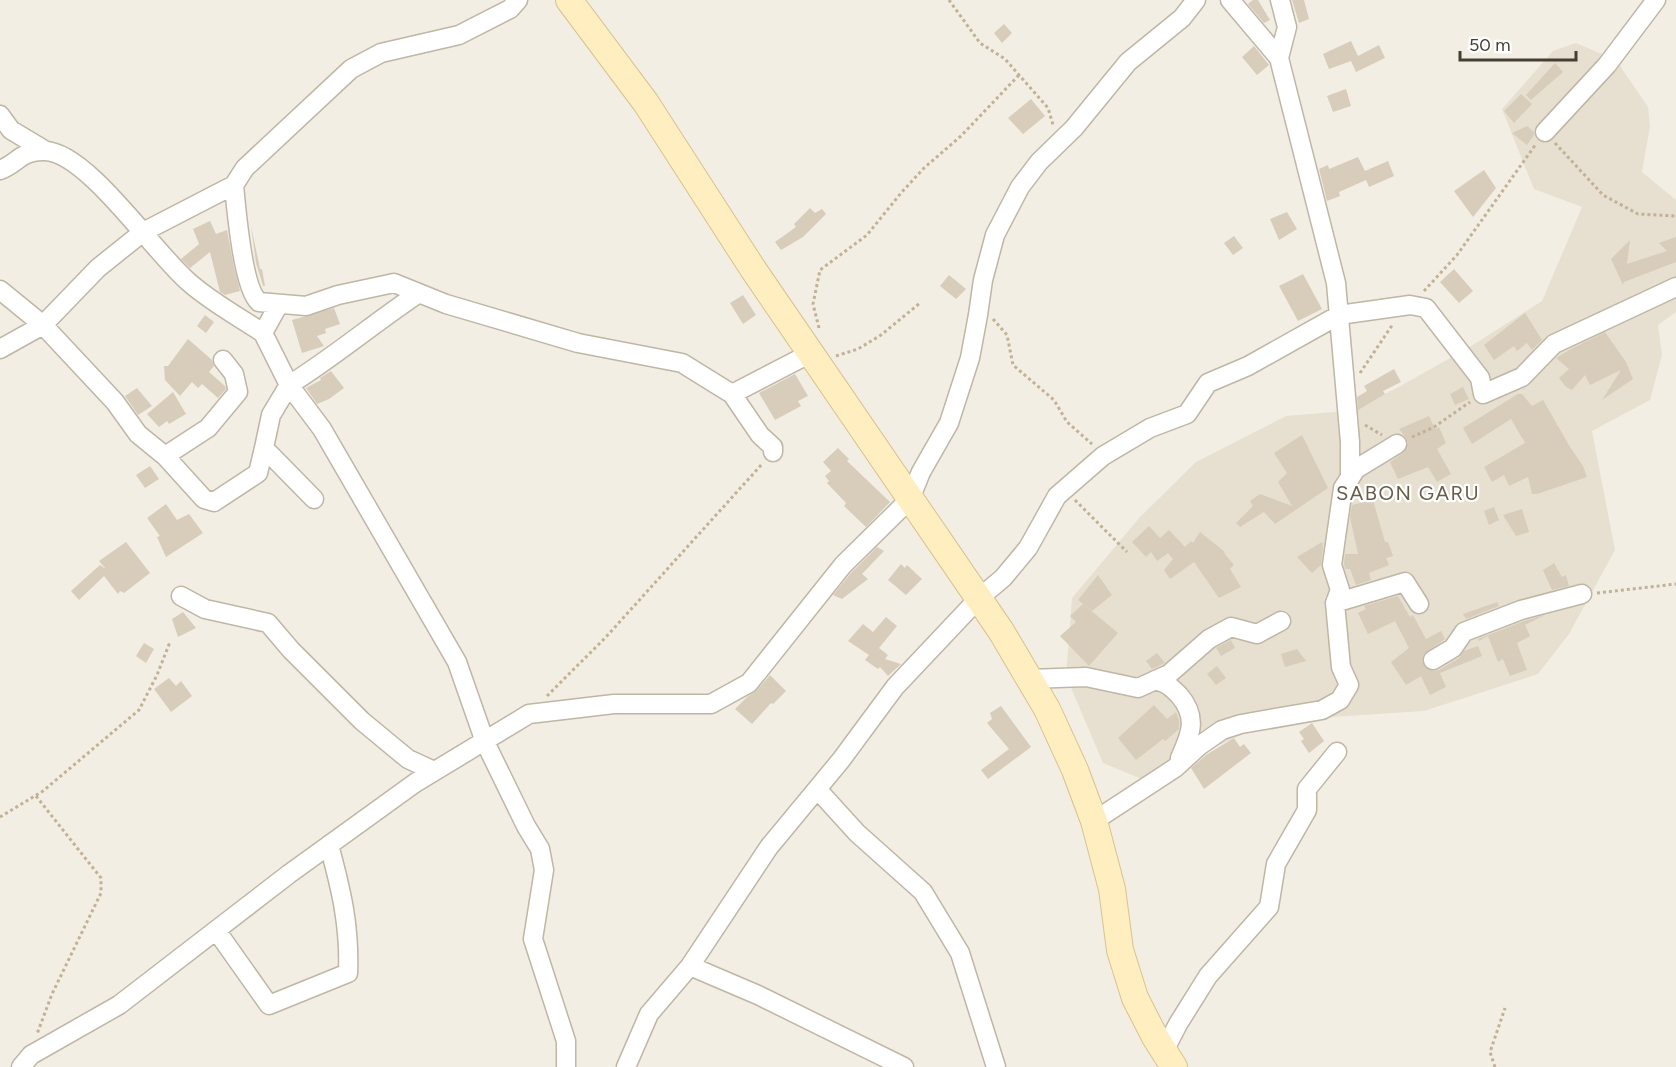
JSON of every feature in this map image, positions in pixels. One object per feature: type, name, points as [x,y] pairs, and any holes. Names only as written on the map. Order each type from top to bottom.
[{"type":"street","points":[[0,349],[42,325],[98,268],[143,232],[234,184],[245,168],[351,69],[381,53],[459,35],[510,9],[518,0]]},
{"type":"street","points":[[569,0],[646,103],[815,360],[1001,631],[1047,709],[1075,770],[1094,821],[1112,889],[1120,950],[1135,998],[1169,1059]]},
{"type":"street","points":[[28,1063],[119,1005],[329,845],[415,783],[529,714],[614,704],[711,704],[749,683],[843,566],[910,499],[921,472],[948,423],[970,358],[983,280],[995,235],[1020,187],[1048,153],[1074,128],[1128,62],[1182,18],[1196,0]]},
{"type":"street","points":[[1094,821],[1176,768],[1199,746],[1222,730],[1241,724],[1322,710],[1340,700],[1349,685],[1341,667],[1335,603],[1340,590],[1332,565],[1343,488],[1350,477],[1347,405],[1336,283],[1279,58],[1230,0]]},
{"type":"street","points":[[1279,58],[1287,27],[1280,0]]},
{"type":"street","points":[[1545,132],[1607,65],[1656,0]]},
{"type":"street","points":[[0,115],[12,130],[46,151],[64,156],[96,181],[190,284],[263,333],[289,385],[322,429],[457,662],[485,742],[525,826],[540,849],[544,870],[533,939],[566,1041],[566,1067]]},
{"type":"street","points":[[0,170],[22,155],[46,151]]},
{"type":"street","points":[[234,184],[249,287],[254,298],[259,302],[306,306],[344,293],[394,283],[446,304],[578,343],[682,363],[732,394],[760,435],[773,447],[773,452]]},
{"type":"street","points":[[626,1067],[649,1014],[690,966],[769,847],[841,760],[895,687],[979,598],[1003,578],[1028,548],[1057,496],[1103,456],[1150,428],[1187,414],[1208,383],[1248,366],[1339,315],[1410,305],[1426,308],[1480,378],[1483,394],[1522,377],[1554,344],[1676,287]]},
{"type":"street","points":[[0,290],[42,325],[115,402],[138,434],[165,456],[204,499],[214,502],[258,473],[271,415],[289,385],[330,359],[380,319],[419,293]]},
{"type":"street","points":[[263,333],[279,304]]},
{"type":"street","points":[[165,456],[208,428],[238,392],[234,374],[223,360]]},
{"type":"street","points":[[732,394],[815,360]]},
{"type":"street","points":[[1343,488],[1356,469],[1397,444]]},
{"type":"street","points":[[264,448],[314,499]]},
{"type":"street","points":[[1335,603],[1405,582],[1419,604]]},
{"type":"street","points":[[1433,660],[1453,648],[1464,632],[1521,610],[1582,594]]},
{"type":"street","points":[[181,596],[205,609],[268,623],[291,650],[362,721],[408,759],[434,771]]},
{"type":"street","points":[[1029,679],[1086,677],[1138,688],[1169,674],[1209,639],[1231,627],[1257,634],[1281,621]]},
{"type":"street","points":[[1155,680],[1168,683],[1187,705],[1192,724],[1189,739],[1176,768]]},
{"type":"street","points":[[1192,724],[1222,730]]},
{"type":"street","points":[[1169,1059],[1178,1024],[1208,976],[1269,908],[1276,864],[1307,810],[1307,789],[1337,752]]},
{"type":"street","points":[[817,789],[857,833],[923,892],[960,953],[996,1067]]},
{"type":"street","points":[[216,930],[269,1005],[348,973],[349,942],[341,890],[329,845]]},
{"type":"street","points":[[690,966],[758,995],[904,1067]]},
{"type":"path","points":[[949,0],[980,43],[1005,58],[1048,108],[1054,129],[1048,153]]},
{"type":"path","points":[[920,303],[881,335],[858,350],[815,360],[821,337],[813,304],[820,270],[867,235],[924,168],[961,136],[1019,75]]},
{"type":"path","points":[[1483,394],[1434,427],[1397,444],[1347,405],[1387,330],[1457,255],[1545,132],[1603,195],[1638,214],[1676,216]]},
{"type":"path","points":[[978,315],[994,319],[1007,335],[1013,365],[1053,400],[1067,422],[1096,446],[1103,456]]},
{"type":"path","points":[[529,714],[606,637],[773,452]]},
{"type":"path","points":[[1065,489],[1127,552]]},
{"type":"path","points":[[1582,594],[1676,584]]},
{"type":"path","points":[[0,817],[36,796],[139,710],[158,675],[170,642]]},
{"type":"path","points":[[28,1063],[52,994],[101,893],[100,878],[36,796]]},
{"type":"path","points":[[1495,1067],[1490,1052],[1505,1008]]},
{"type":"shaded area","points":[[1576,43],[1616,60],[1648,107],[1650,126],[1642,172],[1676,200],[1676,312],[1658,325],[1662,355],[1650,400],[1592,431],[1615,550],[1569,634],[1538,674],[1424,711],[1271,721],[1144,780],[1103,763],[1066,676],[1072,598],[1140,517],[1196,462],[1286,416],[1347,411],[1395,389],[1468,348],[1542,301],[1582,207],[1534,189],[1502,109],[1553,51]]},
{"type":"building","points":[[1253,0],[1258,0],[1270,20],[1264,23],[1248,4]]},
{"type":"building","points":[[1292,0],[1304,0],[1309,19],[1299,23]]},
{"type":"building","points":[[1004,24],[1012,33],[1002,43],[994,33]]},
{"type":"building","points":[[1351,41],[1358,56],[1379,45],[1385,58],[1356,72],[1351,61],[1329,69],[1323,54]]},
{"type":"building","points":[[1254,46],[1269,65],[1257,75],[1242,57]]},
{"type":"building","points":[[1555,63],[1563,72],[1531,100],[1526,95]]},
{"type":"building","points":[[1346,89],[1351,106],[1333,112],[1327,96]]},
{"type":"building","points":[[1521,94],[1532,104],[1514,123],[1504,111]]},
{"type":"building","points":[[1031,99],[1045,116],[1023,134],[1008,118]]},
{"type":"building","points":[[1527,126],[1534,132],[1534,135],[1527,145],[1512,133]]},
{"type":"building","points":[[1358,157],[1365,171],[1388,161],[1394,176],[1369,187],[1366,180],[1339,192],[1340,196],[1327,201],[1319,169],[1328,165],[1329,169]]},
{"type":"building","points":[[1484,170],[1496,188],[1473,217],[1454,191]]},
{"type":"building","points":[[810,208],[815,213],[822,209],[826,214],[803,237],[781,250],[775,242],[796,227],[794,224]]},
{"type":"building","points":[[1287,212],[1297,229],[1279,240],[1270,219]]},
{"type":"building","points":[[210,221],[216,234],[227,230],[240,291],[225,295],[220,292],[210,252],[190,268],[181,259],[199,244],[193,229]]},
{"type":"building","points":[[251,226],[265,286],[263,286],[256,263]]},
{"type":"building","points":[[1234,236],[1243,248],[1233,255],[1224,243]]},
{"type":"building","points":[[1676,237],[1676,262],[1624,282],[1623,285],[1611,259],[1630,240],[1627,264],[1667,251],[1659,243]]},
{"type":"building","points":[[1454,269],[1473,291],[1459,303],[1440,282]]},
{"type":"building","points":[[1303,274],[1322,309],[1298,321],[1279,286]]},
{"type":"building","points":[[949,275],[966,289],[956,299],[940,286]]},
{"type":"building","points":[[743,295],[756,315],[743,324],[730,303]]},
{"type":"building","points":[[334,308],[340,324],[325,329],[326,333],[317,336],[324,346],[302,353],[292,320]]},
{"type":"building","points":[[1525,313],[1542,340],[1532,350],[1527,343],[1517,351],[1514,346],[1494,360],[1484,345]]},
{"type":"building","points":[[205,315],[214,322],[206,333],[197,326]]},
{"type":"building","points":[[1605,332],[1626,362],[1633,379],[1602,400],[1621,370],[1590,385],[1585,375],[1572,390],[1566,387],[1559,378],[1569,369],[1556,358]]},
{"type":"building","points":[[188,339],[212,360],[214,366],[209,372],[226,389],[218,398],[202,384],[198,388],[192,382],[180,396],[165,380],[164,366],[168,366]]},
{"type":"building","points":[[1394,369],[1401,382],[1383,391],[1385,394],[1358,410],[1357,397],[1367,391],[1364,386]]},
{"type":"building","points":[[331,371],[344,388],[329,399],[317,404],[306,388],[321,380],[320,378]]},
{"type":"building","points":[[795,374],[808,396],[798,401],[801,406],[775,420],[759,393]]},
{"type":"building","points":[[1463,387],[1469,399],[1455,405],[1450,394]]},
{"type":"building","points":[[137,388],[152,406],[138,415],[125,396]]},
{"type":"building","points":[[173,392],[186,414],[169,424],[167,421],[159,427],[147,414]]},
{"type":"building","points":[[1518,394],[1522,394],[1532,406],[1543,400],[1583,466],[1587,477],[1537,494],[1532,494],[1528,477],[1509,486],[1504,475],[1492,482],[1484,467],[1525,443],[1511,419],[1472,444],[1463,428]]},
{"type":"building","points":[[1429,416],[1435,429],[1439,427],[1446,443],[1437,449],[1451,474],[1437,482],[1428,467],[1398,479],[1390,462],[1403,453],[1408,444],[1399,429]]},
{"type":"building","points":[[1302,435],[1328,488],[1275,524],[1264,512],[1240,527],[1236,523],[1253,506],[1250,501],[1260,494],[1292,506],[1278,482],[1287,473],[1274,453]]},
{"type":"building","points":[[838,448],[849,459],[847,461],[890,502],[866,527],[844,506],[846,503],[827,483],[829,481],[825,476],[831,471],[823,462]]},
{"type":"building","points":[[150,466],[159,479],[145,488],[136,475]]},
{"type":"building","points":[[1373,500],[1385,542],[1388,542],[1393,556],[1386,558],[1389,565],[1369,573],[1371,580],[1356,585],[1350,569],[1345,569],[1344,564],[1345,554],[1358,554],[1350,517],[1352,505]]},
{"type":"building","points":[[166,504],[177,520],[189,514],[203,533],[166,557],[157,537],[160,536],[147,518]]},
{"type":"building","points":[[1494,507],[1499,520],[1489,525],[1484,511]]},
{"type":"building","points":[[1522,509],[1529,532],[1516,536],[1503,515]]},
{"type":"building","points":[[1149,526],[1160,538],[1169,530],[1185,547],[1191,541],[1193,543],[1200,532],[1225,552],[1234,565],[1230,569],[1241,587],[1219,598],[1194,562],[1170,579],[1164,570],[1173,559],[1168,553],[1157,561],[1151,552],[1146,557],[1132,542]]},
{"type":"building","points":[[126,542],[150,573],[124,593],[120,591],[118,594],[104,576],[79,600],[71,591],[100,565],[106,569],[99,561]]},
{"type":"building","points":[[1322,542],[1321,565],[1312,573],[1297,557]]},
{"type":"building","points":[[877,547],[884,551],[862,574],[868,579],[842,599],[833,595],[851,573]]},
{"type":"building","points":[[1554,563],[1562,577],[1566,575],[1569,586],[1552,590],[1543,570]]},
{"type":"building","points":[[901,564],[905,568],[907,565],[922,579],[906,595],[888,580]]},
{"type":"building","points":[[1098,575],[1112,595],[1092,611],[1078,600]]},
{"type":"building","points":[[1398,596],[1410,617],[1413,615],[1426,639],[1441,631],[1445,639],[1424,654],[1422,661],[1427,669],[1439,670],[1459,658],[1464,651],[1478,646],[1482,656],[1440,673],[1446,687],[1430,695],[1421,676],[1406,685],[1391,662],[1409,648],[1395,621],[1368,634],[1358,613],[1366,609],[1364,606]]},
{"type":"building","points":[[1497,602],[1499,606],[1466,619],[1463,614]]},
{"type":"building","points":[[1083,604],[1118,633],[1089,666],[1060,636],[1076,622],[1070,616]]},
{"type":"building","points":[[183,612],[196,628],[178,637],[172,619]]},
{"type":"building","points":[[1545,615],[1525,625],[1530,636],[1517,643],[1527,670],[1510,676],[1503,659],[1498,662],[1488,636],[1479,641],[1478,639],[1524,621]]},
{"type":"building","points":[[886,617],[897,626],[879,648],[888,655],[885,659],[901,664],[888,676],[880,667],[878,669],[865,660],[869,655],[848,641],[863,624],[873,632]]},
{"type":"building","points":[[1231,640],[1235,648],[1221,656],[1216,648]]},
{"type":"building","points":[[144,643],[154,649],[146,663],[136,656]]},
{"type":"building","points":[[1297,649],[1306,661],[1285,667],[1281,654]]},
{"type":"building","points":[[1157,653],[1165,663],[1152,669],[1146,661]]},
{"type":"building","points":[[1217,666],[1226,678],[1216,685],[1207,674]]},
{"type":"building","points":[[770,675],[786,691],[773,704],[771,703],[752,724],[735,709]]},
{"type":"building","points":[[169,678],[176,686],[181,681],[192,696],[171,712],[154,689]]},
{"type":"building","points":[[1154,705],[1167,719],[1176,712],[1179,729],[1136,760],[1118,738]]},
{"type":"building","points":[[1001,706],[1031,747],[988,779],[981,770],[1009,749],[987,723],[992,719],[990,713]]},
{"type":"building","points":[[1312,723],[1324,741],[1309,753],[1301,741],[1304,739],[1299,732]]},
{"type":"building","points":[[1234,738],[1240,747],[1244,744],[1251,753],[1204,789],[1191,768],[1206,755]]},
{"type":"district","name":"SABON GARU","points":[[1408,493]]}]
